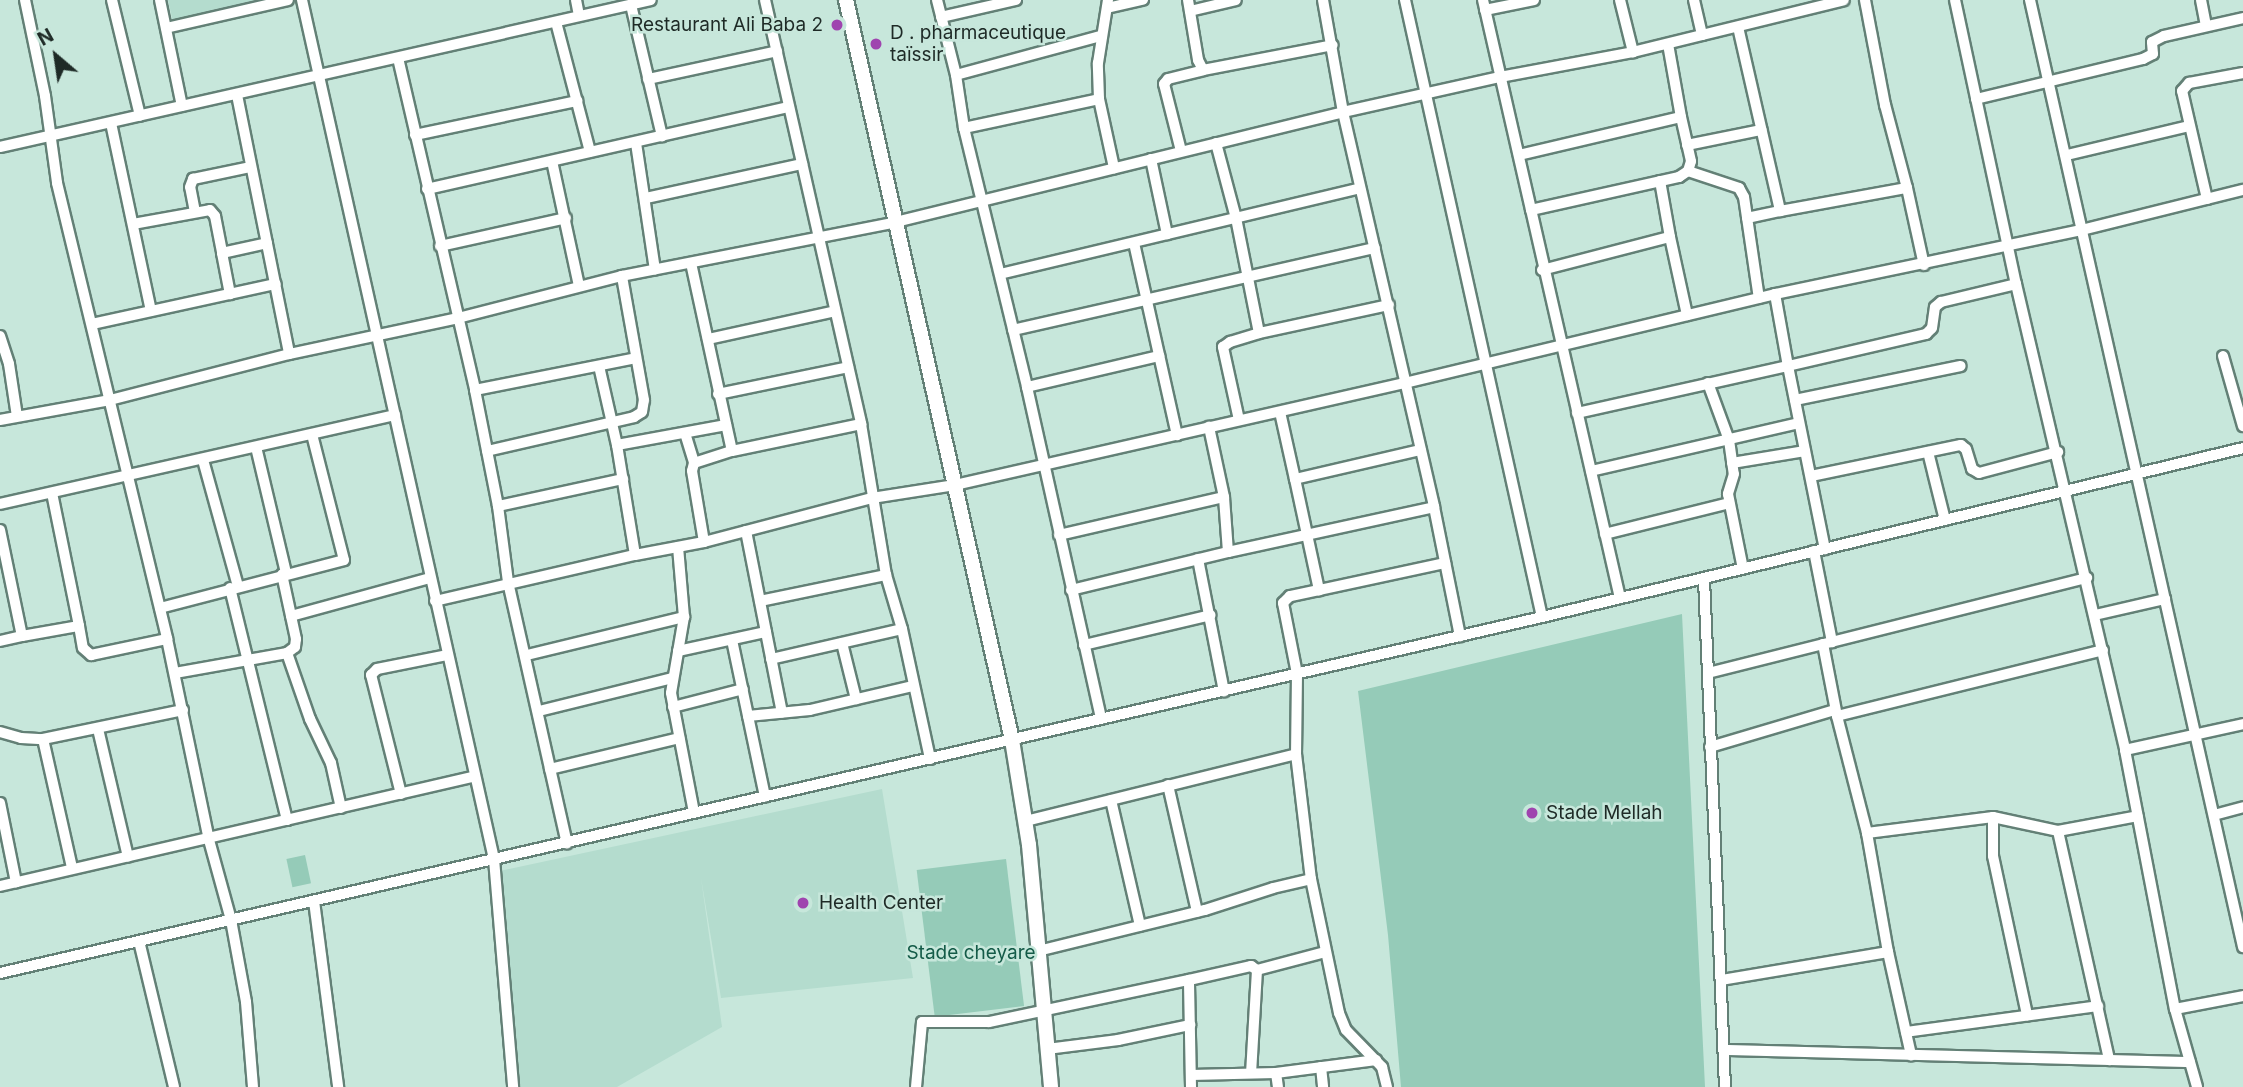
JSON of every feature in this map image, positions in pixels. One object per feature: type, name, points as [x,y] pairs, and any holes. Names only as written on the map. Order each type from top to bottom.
[{"type":"main road","points":[[846,0],[1012,740],[1026,821],[1051,1087]]},
{"type":"street","points":[[24,0],[51,136],[57,183],[160,608],[209,841],[231,920],[246,1002],[253,1087]]},
{"type":"street","points":[[112,0],[140,116]]},
{"type":"street","points":[[160,0],[182,106]]},
{"type":"street","points":[[166,28],[288,0]]},
{"type":"street","points":[[302,0],[494,859],[513,1087]]},
{"type":"street","points":[[576,0],[579,16]]},
{"type":"street","points":[[0,147],[651,0]]},
{"type":"street","points":[[765,0],[861,424],[886,575],[902,629],[930,759]]},
{"type":"street","points":[[937,0],[956,75],[964,128],[1027,387],[1042,464],[1101,719]]},
{"type":"street","points":[[941,17],[1016,0]]},
{"type":"street","points":[[1114,168],[1099,99],[1098,63],[1101,36],[1108,4],[1143,0]]},
{"type":"street","points":[[1203,70],[1198,60],[1189,5],[1236,0]]},
{"type":"street","points":[[1323,0],[1343,111],[1389,305],[1460,636]]},
{"type":"street","points":[[1405,0],[1542,617]]},
{"type":"street","points":[[1534,0],[1484,5],[1519,155],[1542,270],[1562,343],[1620,598]]},
{"type":"street","points":[[1620,0],[1633,52]]},
{"type":"street","points":[[1694,0],[1702,35]]},
{"type":"street","points":[[0,420],[110,400],[289,354],[458,318],[622,276],[895,222],[1343,111],[1633,52],[1844,0]]},
{"type":"street","points":[[1865,0],[1885,105],[1924,264]]},
{"type":"street","points":[[1955,0],[2016,284],[2058,452],[2125,750],[2175,1009],[2197,1087]]},
{"type":"street","points":[[2029,0],[2067,155],[2243,947]]},
{"type":"street","points":[[2201,0],[2206,26]]},
{"type":"street","points":[[631,5],[662,136]]},
{"type":"street","points":[[1976,99],[2143,59],[2153,54],[2152,42],[2243,18]]},
{"type":"street","points":[[556,22],[590,152]]},
{"type":"street","points":[[1738,27],[1780,211]]},
{"type":"street","points":[[956,75],[1101,36]]},
{"type":"street","points":[[1668,44],[1688,145],[1688,171]]},
{"type":"street","points":[[1181,151],[1164,84],[1168,79],[1333,45]]},
{"type":"street","points":[[648,79],[777,51]]},
{"type":"street","points":[[398,58],[475,390],[498,506],[508,582],[527,655],[567,843]]},
{"type":"street","points":[[2207,199],[2182,91],[2189,83],[2243,72]]},
{"type":"street","points":[[237,95],[289,354]]},
{"type":"street","points":[[964,128],[1099,99]]},
{"type":"street","points":[[415,135],[577,101]]},
{"type":"street","points":[[427,189],[789,107]]},
{"type":"street","points":[[1519,155],[1681,117]]},
{"type":"street","points":[[111,123],[151,311]]},
{"type":"street","points":[[2067,155],[2189,126]]},
{"type":"street","points":[[1688,145],[1761,130]]},
{"type":"street","points":[[636,143],[655,270]]},
{"type":"street","points":[[1216,143],[1236,218],[1259,333]]},
{"type":"street","points":[[1151,159],[1167,234]]},
{"type":"street","points":[[552,161],[579,286]]},
{"type":"street","points":[[646,198],[802,164]]},
{"type":"street","points":[[195,212],[190,187],[193,179],[250,167]]},
{"type":"street","points":[[1531,210],[1660,181],[1688,171],[1739,188],[1744,197],[1759,298]]},
{"type":"street","points":[[1660,181],[1687,315]]},
{"type":"street","points":[[1000,274],[1360,188]]},
{"type":"street","points":[[1747,218],[1907,188]]},
{"type":"street","points":[[435,601],[508,582],[704,542],[872,498],[955,485],[1280,412],[1562,343],[1775,294],[2082,230],[2243,190]]},
{"type":"street","points":[[133,224],[195,212],[212,212],[230,294]]},
{"type":"street","points":[[440,246],[566,218]]},
{"type":"street","points":[[1542,270],[1670,237]]},
{"type":"street","points":[[222,253],[267,243]]},
{"type":"street","points":[[1134,243],[1177,435]]},
{"type":"street","points":[[1013,330],[1375,248]]},
{"type":"street","points":[[691,263],[732,451]]},
{"type":"street","points":[[487,451],[634,417],[645,407],[622,276]]},
{"type":"street","points":[[92,324],[276,284]]},
{"type":"street","points":[[1577,413],[1926,334],[1932,328],[1935,307],[1941,302],[2016,284]]},
{"type":"street","points":[[1775,294],[1811,476],[1836,713],[1867,834],[1888,952],[1911,1055]]},
{"type":"street","points":[[1240,420],[1223,347],[1230,342],[1259,333],[1389,305]]},
{"type":"street","points":[[708,339],[835,311]]},
{"type":"street","points":[[1,342],[9,364],[17,416]]},
{"type":"street","points":[[1027,387],[1159,356]]},
{"type":"street","points":[[2223,356],[2243,426]]},
{"type":"street","points":[[475,390],[636,359]]},
{"type":"street","points":[[599,366],[617,445],[635,555]]},
{"type":"street","points":[[1795,400],[1961,366]]},
{"type":"street","points":[[718,394],[848,367]]},
{"type":"street","points":[[1708,383],[1729,440],[1734,474],[1728,494],[1744,569]]},
{"type":"street","points":[[1280,412],[1319,590]]},
{"type":"street","points":[[0,504],[395,415]]},
{"type":"street","points":[[1591,471],[1799,423]]},
{"type":"street","points":[[694,463],[732,451],[861,424]]},
{"type":"street","points":[[617,445],[726,425]]},
{"type":"street","points":[[1209,427],[1224,496],[1228,552]]},
{"type":"street","points":[[685,433],[694,463],[692,471],[704,542]]},
{"type":"street","points":[[160,608],[284,573],[344,560],[312,434]]},
{"type":"street","points":[[1811,476],[1965,446],[1972,469],[1979,473],[2058,452]]},
{"type":"street","points":[[174,673],[288,653],[295,647],[296,639],[284,573],[257,447]]},
{"type":"street","points":[[0,973],[1542,617],[2243,448]]},
{"type":"street","points":[[1295,479],[1421,450]]},
{"type":"street","points":[[1732,463],[1805,451]]},
{"type":"street","points":[[1928,452],[1945,520]]},
{"type":"street","points":[[203,460],[287,820]]},
{"type":"street","points":[[498,506],[623,479]]},
{"type":"street","points":[[52,493],[82,646],[88,654],[167,639]]},
{"type":"street","points":[[1059,536],[1224,496]]},
{"type":"street","points":[[1605,534],[1730,503]]},
{"type":"street","points":[[1071,590],[1434,507]]},
{"type":"street","points":[[0,530],[22,636]]},
{"type":"street","points":[[746,531],[782,712]]},
{"type":"street","points":[[678,547],[684,617],[672,678],[673,708],[694,813]]},
{"type":"street","points":[[1198,559],[1224,691]]},
{"type":"street","points":[[1387,1087],[1382,1067],[1346,1030],[1325,952],[1311,879],[1296,754],[1297,674],[1283,603],[1290,596],[1445,563]]},
{"type":"street","points":[[760,601],[886,575]]},
{"type":"street","points":[[291,616],[430,578]]},
{"type":"street","points":[[1704,578],[1725,1087]]},
{"type":"street","points":[[1708,673],[2087,578]]},
{"type":"street","points":[[2095,615],[2165,599]]},
{"type":"street","points":[[1084,645],[1211,615]]},
{"type":"street","points":[[527,655],[684,617]]},
{"type":"street","points":[[0,640],[79,626]]},
{"type":"street","points":[[772,659],[902,629]]},
{"type":"street","points":[[678,651],[766,632]]},
{"type":"street","points":[[732,640],[765,797]]},
{"type":"street","points":[[842,643],[856,699]]},
{"type":"street","points":[[1710,747],[1836,713],[2103,650]]},
{"type":"street","points":[[288,653],[310,719],[331,763],[341,808]]},
{"type":"street","points":[[401,794],[371,675],[377,668],[447,656]]},
{"type":"street","points":[[539,711],[672,678]]},
{"type":"street","points":[[748,716],[856,699],[913,686]]},
{"type":"street","points":[[673,708],[743,689]]},
{"type":"street","points":[[0,732],[21,738],[43,739],[183,710]]},
{"type":"street","points":[[2125,750],[2243,724]]},
{"type":"street","points":[[98,729],[128,857]]},
{"type":"street","points":[[550,769],[679,738]]},
{"type":"street","points":[[43,739],[72,868]]},
{"type":"street","points":[[1026,821],[1296,754]]},
{"type":"street","points":[[0,886],[72,868],[209,841],[287,820],[474,777]]},
{"type":"street","points":[[1168,785],[1197,912]]},
{"type":"street","points":[[1111,800],[1140,926]]},
{"type":"street","points":[[0,803],[16,882]]},
{"type":"street","points":[[2214,815],[2243,807]]},
{"type":"street","points":[[1867,834],[1993,817],[2058,831],[2138,816]]},
{"type":"street","points":[[1993,817],[1993,856],[2027,1015]]},
{"type":"street","points":[[2058,831],[2109,1060]]},
{"type":"street","points":[[1038,951],[1197,912],[1311,879]]},
{"type":"street","points":[[314,901],[338,1087]]},
{"type":"street","points":[[139,941],[174,1087]]},
{"type":"street","points":[[916,1087],[922,1022],[989,1022],[1251,966],[1257,970],[1325,952]]},
{"type":"street","points":[[1721,980],[1888,952]]},
{"type":"street","points":[[1251,1073],[1257,970]]},
{"type":"street","points":[[1189,979],[1191,1087]]},
{"type":"street","points":[[2175,1009],[2243,996]]},
{"type":"street","points":[[1906,1032],[2098,1006]]},
{"type":"street","points":[[1047,1049],[1118,1040],[1190,1026]]},
{"type":"street","points":[[1724,1050],[2190,1062]]},
{"type":"street","points":[[1191,1075],[1276,1073],[1376,1060]]},
{"type":"street","points":[[1321,1067],[1323,1087]]},
{"type":"street","points":[[1276,1073],[1278,1087]]},
{"type":"shaded area","points":[[168,0],[280,0],[173,22]]},
{"type":"shaded area","points":[[882,789],[913,978],[721,998],[701,878],[722,1027],[617,1087],[513,1087],[495,872]]},
{"type":"green space","name":"Stade Mellah","points":[[1682,614],[1705,1087],[1401,1087],[1388,935],[1358,691]]},
{"type":"green space","points":[[305,855],[311,883],[292,887],[286,859]]},
{"type":"green space","name":"Stade cheyare","points":[[1006,859],[1024,1006],[935,1017],[917,870]]},
{"type":"place","name":"Restaurant Ali Baba 2","points":[[837,25]]},
{"type":"place","name":"D . pharmaceutique taïssir","points":[[876,44]]},
{"type":"place","name":"Stade Mellah","points":[[1532,813]]},
{"type":"place","name":"Health Center","points":[[803,903]]}]
